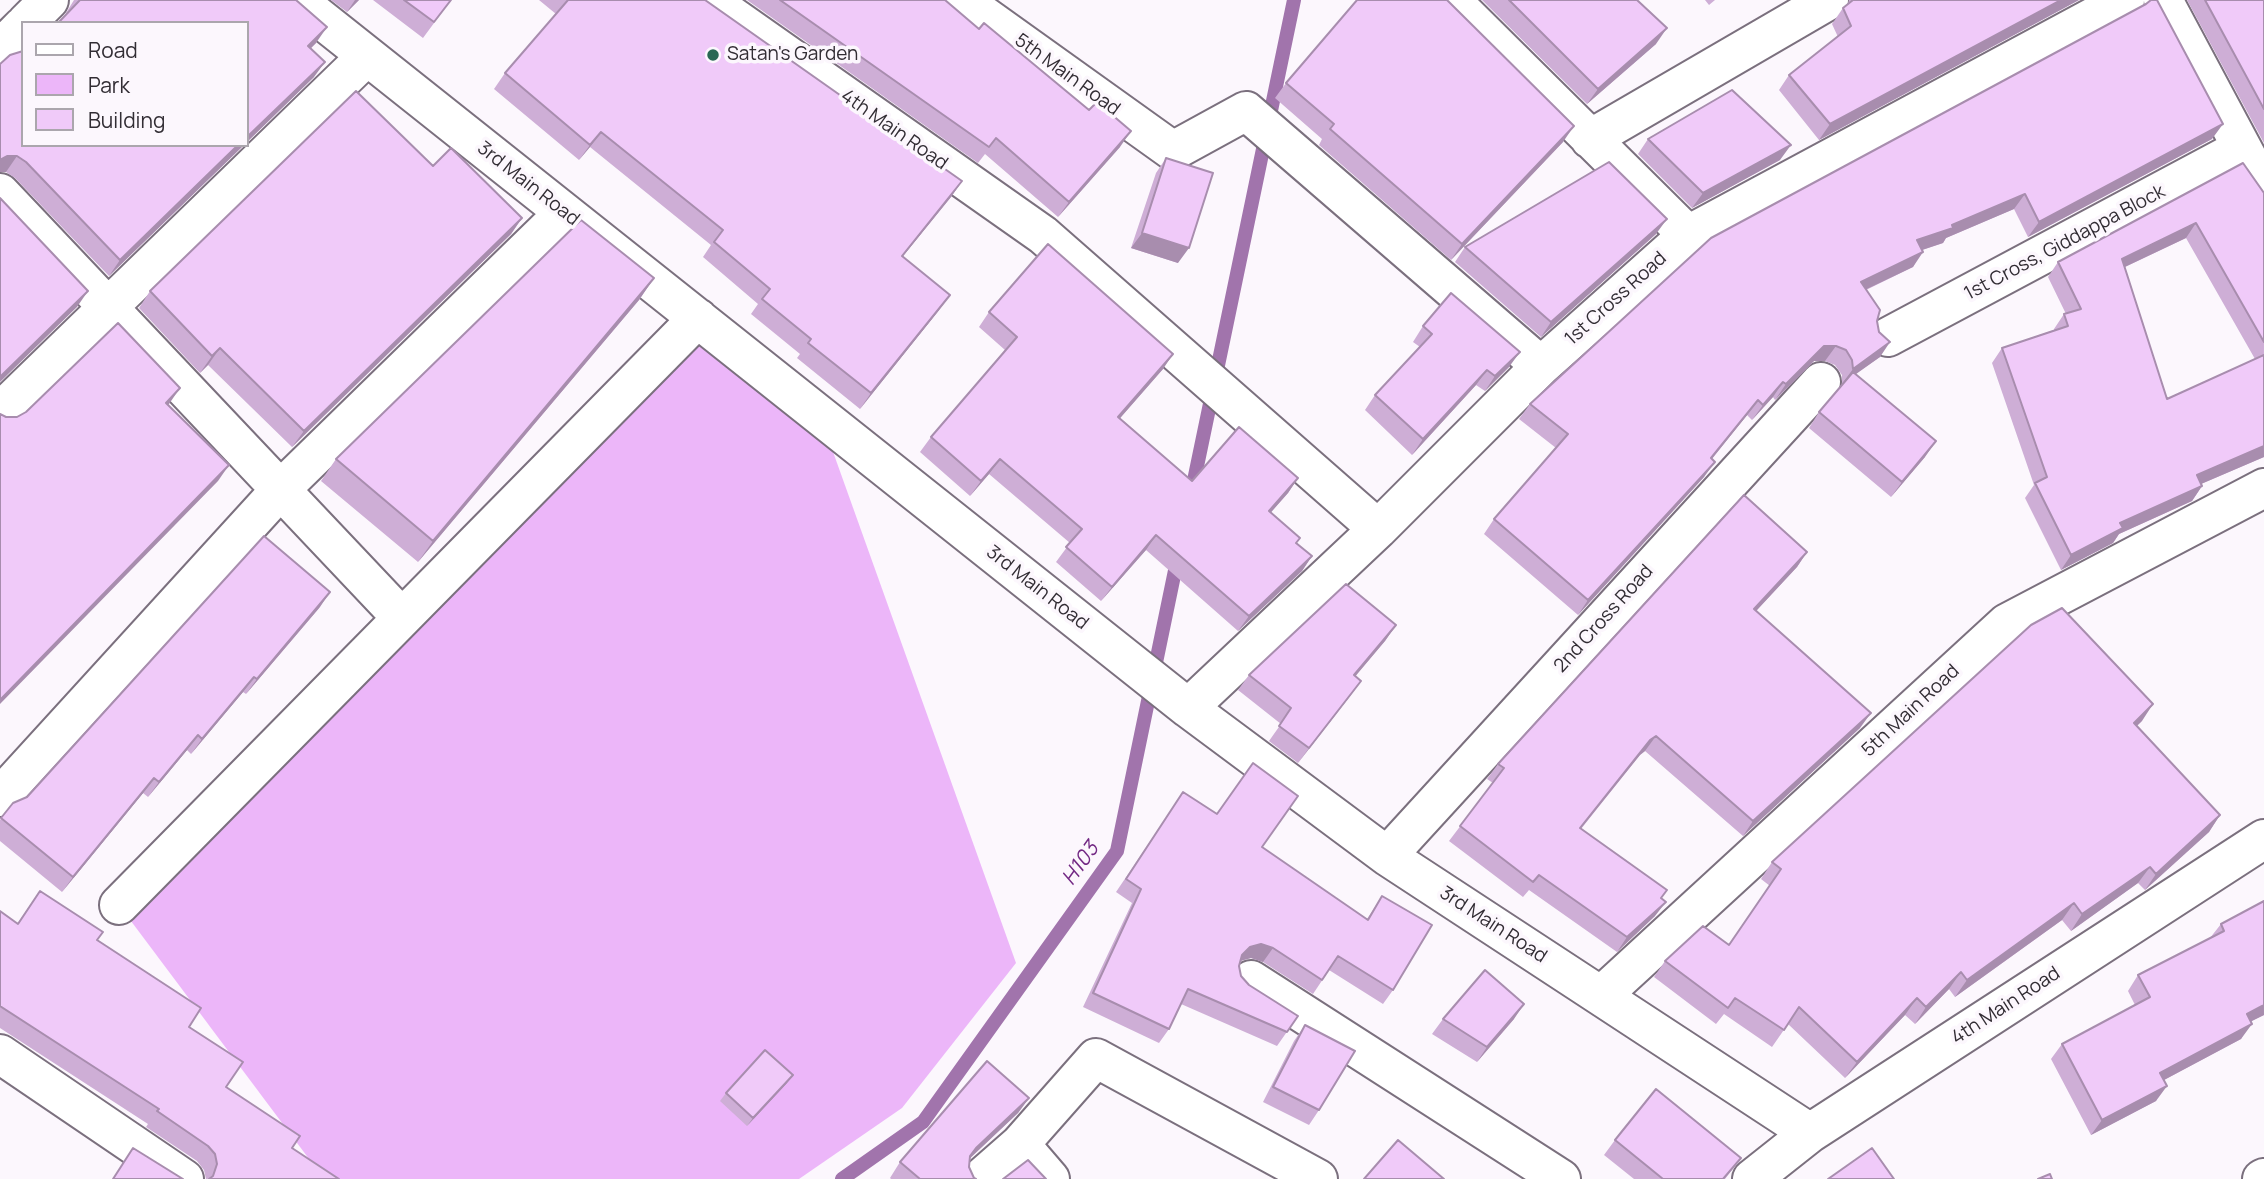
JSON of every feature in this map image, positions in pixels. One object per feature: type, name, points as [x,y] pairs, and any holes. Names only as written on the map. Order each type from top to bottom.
[{"type":"street","points":[[29,21],[49,0]]},
{"type":"street","name":"3rd Main Road","points":[[297,0],[1180,702],[1387,856],[1810,1133]]},
{"type":"street","name":"4th Main Road","points":[[709,0],[1044,235],[1378,529]]},
{"type":"street","name":"5th Main Road","points":[[962,0],[1173,151],[1246,111],[1541,366]]},
{"type":"street","points":[[1451,0],[1688,235]]},
{"type":"street","points":[[1590,139],[1829,0]]},
{"type":"street","name":"1st Cross Road","points":[[1180,702],[1378,529],[1541,366],[1688,235],[2125,0]]},
{"type":"street","points":[[2163,0],[2264,189]]},
{"type":"street","points":[[0,49],[21,29]]},
{"type":"street","points":[[0,412],[368,56]]},
{"type":"street","name":"1st Cross, Giddappa Block","points":[[1888,337],[2242,148]]},
{"type":"street","points":[[0,193],[402,618]]},
{"type":"street","points":[[0,797],[281,489],[564,213]]},
{"type":"street","points":[[119,905],[698,318]]},
{"type":"street","name":"2nd Cross Road","points":[[1387,856],[1821,382]]},
{"type":"street","name":"5th Main Road","points":[[1602,995],[2007,623],[2264,488]]},
{"type":"street","name":"4th Main Road","points":[[1752,1179],[1810,1133],[2264,839]]},
{"type":"street","points":[[1251,980],[1561,1179]]},
{"type":"street","points":[[0,1054],[184,1179]]},
{"type":"street","points":[[980,1179],[1020,1144],[1096,1058],[1318,1179]]},
{"type":"street","points":[[1020,1144],[1050,1179]]},
{"type":"green space","points":[[697,335],[832,449],[1016,963],[902,1108],[799,1179],[324,1179],[119,905]]},
{"type":"building","points":[[80,0],[296,0],[327,27],[308,46],[325,62],[248,136],[248,21],[60,21]]},
{"type":"building","points":[[404,0],[451,0],[434,22]]},
{"type":"building","points":[[568,0],[705,0],[962,181],[902,256],[950,295],[871,393],[808,343],[811,339],[762,299],[770,289],[714,242],[723,230],[601,132],[590,145],[505,73]]},
{"type":"building","points":[[780,0],[945,0],[979,29],[984,23],[1089,110],[1097,102],[1131,131],[1069,202],[996,138],[989,147]]},
{"type":"building","points":[[1357,0],[1447,0],[1574,126],[1462,244],[1330,129],[1334,124],[1286,83]]},
{"type":"building","points":[[1509,0],[1637,0],[1667,28],[1598,89]]},
{"type":"building","points":[[1853,0],[2061,0],[1830,124],[1789,75],[1851,26],[1843,8]]},
{"type":"building","points":[[2151,0],[2157,0],[2223,124],[2039,222],[2025,194],[1952,225],[1953,228],[1917,240],[1923,252],[1861,282],[1880,310],[1877,321],[1879,332],[1890,342],[1853,369],[1852,360],[1846,350],[1836,346],[1824,346],[1786,384],[1783,382],[1763,405],[1758,400],[1711,458],[1715,462],[1588,600],[1494,519],[1568,434],[1530,404],[1711,238]]},
{"type":"building","points":[[2205,0],[2264,0],[2264,109]]},
{"type":"building","points":[[21,52],[21,147],[236,147],[120,260],[26,162],[17,156],[7,156],[0,160],[0,64],[10,55]]},
{"type":"building","points":[[1732,90],[1791,145],[1703,193],[1648,139]]},
{"type":"building","points":[[356,91],[433,166],[451,148],[522,218],[304,431],[220,348],[212,356],[150,291]]},
{"type":"building","points":[[1166,158],[1213,173],[1189,248],[1142,233]]},
{"type":"building","points":[[1609,162],[1667,219],[1551,322],[1465,247]]},
{"type":"building","points":[[2243,163],[2264,193],[2264,342],[2196,223],[2122,259],[2167,399],[2264,355],[2264,446],[2197,475],[2202,486],[2120,523],[2123,528],[2071,555],[2035,483],[2047,477],[2002,348],[2068,326],[2064,314],[2081,309],[2058,262]]},
{"type":"building","points":[[0,198],[88,291],[0,377]]},
{"type":"building","points":[[581,220],[654,278],[433,541],[336,459]]},
{"type":"building","points":[[1048,244],[1173,354],[1118,417],[1192,481],[1239,427],[1298,478],[1269,511],[1300,538],[1296,543],[1312,556],[1249,616],[1156,535],[1112,587],[1066,547],[1082,529],[1000,459],[981,481],[931,437],[1017,337],[989,312]]},
{"type":"building","points":[[1451,293],[1520,352],[1495,376],[1487,370],[1423,439],[1375,395],[1432,334],[1423,326]]},
{"type":"building","points":[[118,323],[180,388],[166,403],[229,465],[0,700],[0,414],[17,417],[26,412]]},
{"type":"building","points":[[1853,372],[1936,441],[1902,482],[1819,412]]},
{"type":"building","points":[[1744,495],[1807,552],[1754,609],[1871,713],[1753,821],[1656,736],[1650,740],[1580,828],[1667,890],[1661,898],[1666,902],[1627,937],[1539,875],[1533,882],[1460,826],[1504,768],[1498,764]]},
{"type":"building","points":[[264,536],[330,592],[202,739],[198,735],[159,782],[154,778],[73,877],[1,818],[13,803],[27,797]]},
{"type":"building","points":[[1346,584],[1396,625],[1354,675],[1361,681],[1309,748],[1279,726],[1291,708],[1249,675]]},
{"type":"building","points":[[2062,608],[2153,704],[2134,723],[2220,815],[2156,874],[2150,867],[2082,914],[2074,903],[1967,980],[1961,972],[1926,1007],[1917,998],[1857,1062],[1799,1007],[1784,1030],[1735,998],[1728,1008],[1665,961],[1703,926],[1729,945],[1781,869],[1772,862],[2031,625]]},
{"type":"building","points":[[1253,763],[1298,796],[1262,847],[1368,920],[1382,896],[1432,925],[1393,990],[1338,956],[1322,980],[1273,948],[1261,944],[1250,947],[1242,955],[1239,966],[1241,976],[1249,985],[1298,1016],[1287,1032],[1188,989],[1169,1029],[1093,993],[1141,889],[1126,879],[1183,792],[1217,814]]},
{"type":"building","points":[[40,891],[103,932],[97,940],[201,1008],[189,1027],[243,1062],[226,1087],[300,1136],[292,1148],[339,1179],[209,1179],[213,1176],[217,1164],[215,1154],[208,1146],[157,1111],[159,1109],[0,1006],[0,911],[18,924]]},
{"type":"building","points":[[2264,901],[2264,1005],[2247,1014],[2252,1024],[2160,1073],[2167,1086],[2102,1120],[2062,1044],[2150,997],[2138,975],[2224,931],[2221,924]]},
{"type":"building","points":[[1485,970],[1524,1004],[1487,1047],[1443,1019]]},
{"type":"building","points":[[1305,1025],[1355,1051],[1319,1110],[1273,1087]]},
{"type":"building","points":[[765,1050],[793,1075],[753,1118],[726,1093]]},
{"type":"building","points":[[987,1061],[1029,1098],[970,1156],[969,1167],[976,1179],[920,1179],[900,1162]]},
{"type":"building","points":[[1656,1089],[1741,1158],[1723,1179],[1663,1179],[1615,1140]]},
{"type":"building","points":[[1398,1140],[1444,1179],[1364,1179]]},
{"type":"building","points":[[133,1148],[183,1179],[113,1179]]},
{"type":"building","points":[[1872,1148],[1894,1179],[1828,1179]]},
{"type":"building","points":[[1028,1160],[1046,1179],[1003,1179]]},
{"type":"building","points":[[2050,1174],[2052,1179],[2038,1179]]},
{"type":"waterway","points":[[1191,495],[1294,0]]},
{"type":"waterway","name":"H103","points":[[842,1179],[923,1122],[1117,851],[1178,556]]},
{"type":"place","name":"Satan's Garden","points":[[713,55]]}]
